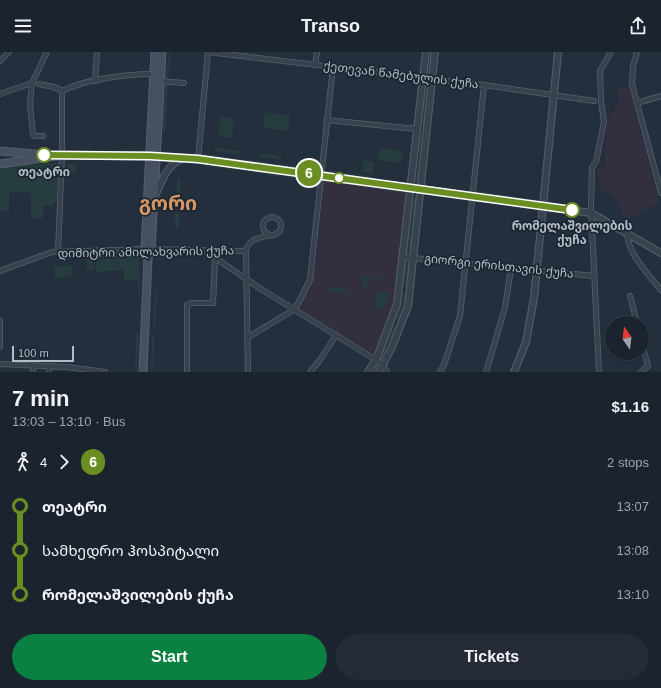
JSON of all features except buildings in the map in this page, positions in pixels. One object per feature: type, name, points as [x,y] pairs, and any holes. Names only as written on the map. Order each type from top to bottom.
[{"type":"main road","points":[[148,249],[154,196],[153,156],[155,52]]},
{"type":"main road","points":[[144,372],[153,156],[162,52]]},
{"type":"main road","points":[[0,151],[59,155],[153,156]]},
{"type":"main road","points":[[0,164],[59,155]]},
{"type":"street","points":[[0,61],[9,52]]},
{"type":"street","points":[[43,136],[34,136],[33,134],[30,105],[32,83],[47,52]]},
{"type":"street","points":[[95,81],[97,52]]},
{"type":"street","points":[[198,159],[208,52]]},
{"type":"street","name":"ქეთევან წამებულის ქუჩა","points":[[208,52],[484,85],[594,101]]},
{"type":"street","points":[[316,65],[317,52]]},
{"type":"street","points":[[368,372],[376,360],[392,321],[400,288],[426,52]]},
{"type":"street","points":[[379,372],[392,347],[408,306],[435,52]]},
{"type":"street","points":[[514,372],[530,326],[558,52]]},
{"type":"street","points":[[599,372],[591,213],[592,167],[596,162],[604,122],[601,101],[600,71],[611,52]]},
{"type":"street","points":[[637,52],[633,67],[632,84],[661,193]]},
{"type":"street","points":[[247,338],[295,309],[310,280],[320,175],[333,67]]},
{"type":"street","points":[[39,84],[54,87],[62,91],[95,81],[131,74],[154,74]]},
{"type":"street","points":[[160,81],[184,83]]},
{"type":"street","points":[[0,94],[32,83]]},
{"type":"street","points":[[440,372],[444,365],[460,316],[467,263],[472,196],[484,85]]},
{"type":"street","points":[[58,252],[59,155],[62,91]]},
{"type":"street","points":[[636,103],[661,96]]},
{"type":"street","points":[[326,120],[417,129]]},
{"type":"street","points":[[153,156],[198,159],[542,205],[591,213],[661,253]]},
{"type":"street","points":[[154,196],[174,162],[185,158]]},
{"type":"street","points":[[248,372],[246,251],[249,244],[262,236],[278,234],[281,229],[281,223],[277,218],[272,217],[266,220],[263,225],[264,231],[262,236]]},
{"type":"street","points":[[264,231],[272,235]]},
{"type":"street","points":[[627,234],[628,243],[641,265],[661,290]]},
{"type":"street","name":"დიმიტრი ამილახვარის ქუჩა","points":[[0,271],[42,255],[58,252],[148,249],[246,251]]},
{"type":"street","points":[[205,251],[215,259],[376,360],[383,365],[387,372]]},
{"type":"street","name":"გიორგი ერისთავის ქუჩა","points":[[403,257],[594,276]]},
{"type":"street","points":[[187,372],[187,305],[191,303],[213,303],[215,259]]},
{"type":"street","points":[[486,372],[505,308],[511,268]]},
{"type":"street","points":[[400,288],[410,290]]},
{"type":"street","points":[[630,296],[635,316]]},
{"type":"street","points":[[392,321],[401,325]]},
{"type":"street","points":[[0,322],[0,347]]},
{"type":"street","points":[[310,372],[320,360],[336,335]]},
{"type":"street","points":[[641,372],[648,366],[646,360]]},
{"type":"street","points":[[0,364],[49,366],[105,372]]},
{"type":"street","points":[[33,366],[33,372]]},
{"type":"street","points":[[49,366],[49,372]]},
{"type":"shaded area","points":[[629,86],[659,203],[626,220],[613,194],[601,191],[597,170],[605,167],[606,120],[620,103],[617,89]]},
{"type":"shaded area","points":[[324,179],[408,192],[397,302],[376,356],[298,309],[310,285],[316,262]]},
{"type":"green space","points":[[169,52],[171,52],[168,80],[165,80]]},
{"type":"green space","points":[[427,52],[433,52],[430,74],[425,74]]},
{"type":"green space","points":[[424,81],[430,81],[425,125],[420,124]]},
{"type":"green space","points":[[165,85],[168,85],[165,133],[162,133]]},
{"type":"green space","points":[[265,112],[290,116],[288,131],[263,128]]},
{"type":"green space","points":[[221,117],[234,118],[232,138],[219,137]]},
{"type":"green space","points":[[419,132],[424,133],[419,184],[414,183]]},
{"type":"green space","points":[[215,148],[240,151],[239,155],[215,151]]},
{"type":"green space","points":[[379,148],[403,151],[401,163],[378,160]]},
{"type":"green space","points":[[261,153],[275,154],[275,156],[282,157],[281,160],[261,157]]},
{"type":"green space","points":[[204,154],[317,169],[317,171],[204,156]]},
{"type":"green space","points":[[363,160],[374,162],[373,173],[362,172]]},
{"type":"green space","points":[[59,163],[58,202],[54,202],[54,206],[43,206],[43,218],[31,218],[31,193],[9,192],[9,211],[0,211],[0,166]]},
{"type":"green space","points":[[69,164],[73,164],[75,165],[75,173],[69,174],[66,171],[66,167]]},
{"type":"green space","points":[[205,164],[316,179],[316,181],[205,166]]},
{"type":"green space","points":[[326,170],[372,176],[372,178],[326,172]]},
{"type":"green space","points":[[180,178],[181,193],[176,193],[177,179]]},
{"type":"green space","points":[[340,181],[402,190],[402,192],[340,183]]},
{"type":"green space","points":[[477,191],[536,200],[536,201],[477,193]]},
{"type":"green space","points":[[412,198],[418,198],[412,253],[406,253]]},
{"type":"green space","points":[[476,201],[535,208],[535,209]]},
{"type":"green space","points":[[175,213],[180,213],[178,229],[174,226]]},
{"type":"green space","points":[[139,254],[140,297],[138,297],[138,280],[124,280],[124,270],[96,272],[95,255]]},
{"type":"green space","points":[[86,257],[93,257],[94,270],[87,270]]},
{"type":"green space","points":[[405,260],[411,260],[408,287],[402,286]]},
{"type":"green space","points":[[71,265],[72,276],[55,278],[54,267]]},
{"type":"green space","points":[[363,276],[385,278],[385,280],[368,279],[367,289],[362,288]]},
{"type":"green space","points":[[326,287],[348,288],[348,292],[326,290]]},
{"type":"green space","points":[[155,290],[157,290],[155,329],[153,329]]},
{"type":"green space","points":[[377,292],[389,293],[382,310],[374,308]]},
{"type":"green space","points":[[402,292],[407,293],[399,321],[395,320]]},
{"type":"green space","points":[[393,324],[398,326],[384,358],[379,355]]},
{"type":"green space","points":[[136,334],[139,334],[137,372],[135,372]]},
{"type":"green space","points":[[152,335],[154,335],[153,372],[151,372]]},
{"type":"bus line","name":"6","points":[[44,155],[150,156],[198,159],[572,210]]},
{"type":"place","name":"თეატრი","points":[[44,155]]},
{"type":"place","name":"რომელაშვილების ქუჩა","points":[[572,210]]},
{"type":"district","name":"გორი","points":[[168,203]]}]
